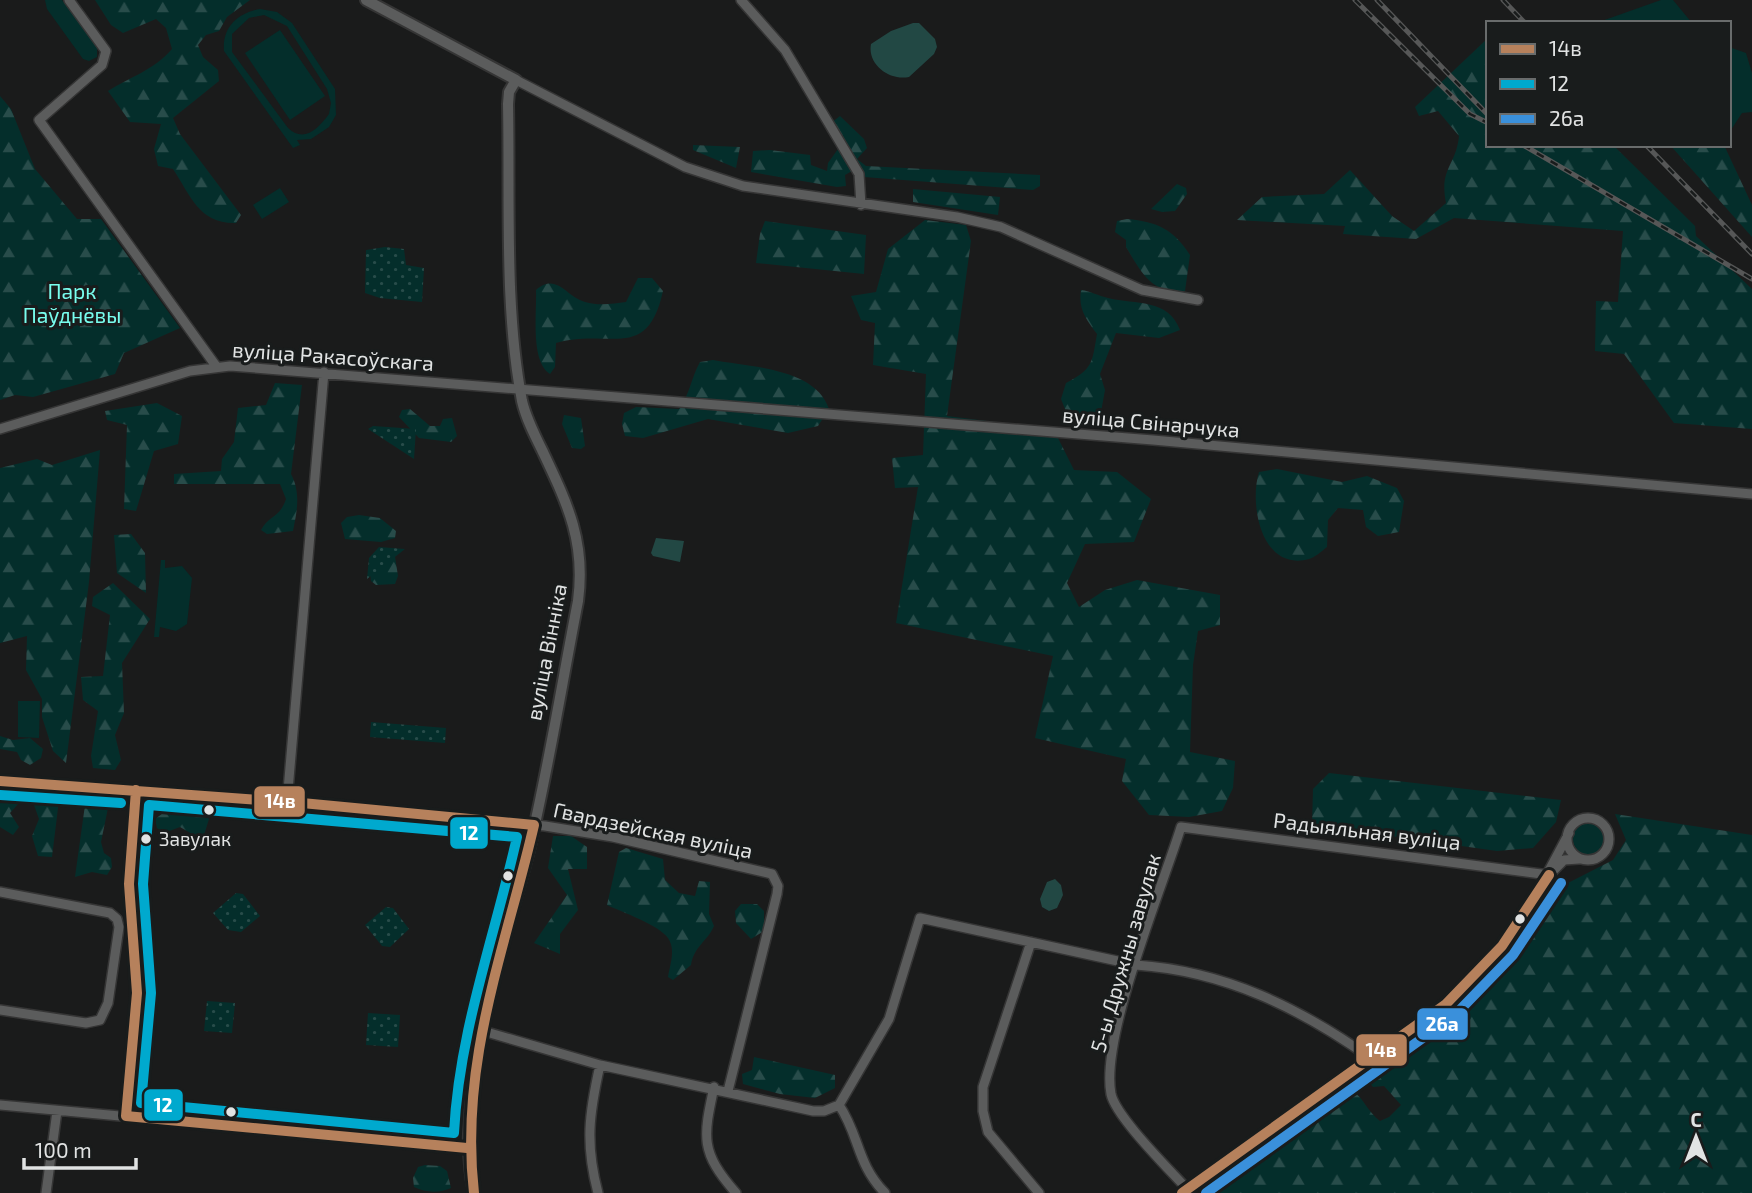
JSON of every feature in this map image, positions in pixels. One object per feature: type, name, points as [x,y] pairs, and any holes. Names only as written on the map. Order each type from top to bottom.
[{"type":"street","points":[[69,0],[106,51],[105,57],[102,65],[39,120],[216,366]]},
{"type":"street","points":[[366,0],[685,167],[743,186],[957,217],[1001,227],[1142,290],[1198,300]]},
{"type":"street","points":[[741,0],[785,50],[859,174],[861,205]]},
{"type":"street","name":"вуліца Вінніка","points":[[474,1193],[467,1148],[470,1095],[483,1031],[534,825],[578,601],[581,564],[575,524],[527,418],[520,390],[512,275],[509,117],[509,92],[516,80]]},
{"type":"street","name":"вуліца Ракасоўскага","points":[[0,429],[216,366],[324,372],[546,391]]},
{"type":"street","points":[[288,802],[324,372]]},
{"type":"street","name":"вуліца Свінарчука","points":[[546,391],[1086,440],[1752,494]]},
{"type":"street","name":"Гвардзейская вуліца","points":[[0,780],[288,802],[534,825],[613,837],[772,874],[778,886],[777,894],[729,1091]]},
{"type":"street","points":[[126,1116],[137,993],[130,884],[136,790]]},
{"type":"street","points":[[1184,1191],[1372,1059],[1446,1003],[1502,946],[1549,875],[1569,832],[1577,822],[1589,819],[1606,829],[1609,843],[1602,855],[1564,860],[1549,875]]},
{"type":"street","name":"Радыяльная вуліца","points":[[1181,828],[1549,875]]},
{"type":"street","name":"5-ы Дружны завулак","points":[[1181,828],[1136,965],[1115,1035],[1110,1062],[1111,1096],[1127,1122],[1184,1191]]},
{"type":"street","points":[[1569,832],[1571,852],[1583,859]]},
{"type":"street","points":[[0,892],[110,913],[117,919],[116,952],[106,1012],[100,1020],[90,1023],[0,1010]]},
{"type":"street","points":[[483,1031],[600,1065],[714,1087],[813,1111],[824,1111],[839,1105],[889,1019],[920,918],[1136,965],[1169,967],[1267,995],[1325,1026],[1372,1059]]},
{"type":"street","points":[[1031,942],[983,1087],[983,1111],[988,1132],[1039,1193]]},
{"type":"street","points":[[598,1193],[588,1148],[589,1111],[600,1065]]},
{"type":"street","points":[[714,1087],[706,1124],[709,1157],[736,1193]]},
{"type":"street","points":[[0,1105],[467,1148]]},
{"type":"street","points":[[839,1105],[851,1122],[858,1151],[869,1176],[885,1193]]},
{"type":"street","points":[[46,1193],[57,1111]]},
{"type":"green space","points":[[45,0],[62,0],[97,46],[97,57],[89,61],[83,59],[47,9]]},
{"type":"green space","points":[[95,0],[250,0],[227,17],[219,31],[206,35],[198,45],[203,57],[218,70],[219,81],[173,118],[180,134],[241,215],[236,223],[213,219],[197,206],[173,169],[158,166],[154,149],[161,124],[130,122],[108,91],[150,68],[172,49],[166,28],[156,19],[123,33],[111,25]]},
{"type":"green space","points":[[1661,0],[1673,0],[1690,21],[1602,21]]},
{"type":"green space","points":[[260,9],[277,12],[292,23],[335,89],[336,115],[329,127],[311,139],[297,140],[300,145],[293,148],[224,51],[226,35],[233,22]],"holes":[[[264,15],[287,26],[327,89],[331,103],[325,120],[305,134],[288,128],[232,52],[232,34],[249,18]]]},
{"type":"green space","points":[[280,30],[325,96],[290,120],[245,53]]},
{"type":"green space","points":[[1486,40],[1486,147],[1615,147],[1695,226],[1696,236],[1752,289],[1752,429],[1674,423],[1624,354],[1595,351],[1596,301],[1618,302],[1623,231],[1454,218],[1416,239],[1343,234],[1345,226],[1237,220],[1262,197],[1324,194],[1350,170],[1392,216],[1414,231],[1446,203],[1446,174],[1459,136],[1438,111],[1419,116],[1415,107]]},
{"type":"green space","points":[[1731,48],[1746,53],[1752,73],[1752,112],[1742,113],[1731,130]]},
{"type":"green space","name":"Парк Паўднёвы","points":[[0,96],[11,109],[35,169],[77,219],[101,219],[180,328],[124,353],[115,374],[33,397],[15,395],[0,400]]},
{"type":"green space","points":[[840,116],[864,139],[867,148],[857,159],[866,166],[1040,175],[1040,186],[1033,190],[864,177],[852,171],[845,175],[846,186],[837,187],[751,172],[753,151],[770,150],[810,155],[811,165],[827,171],[828,163],[843,142],[831,123]]},
{"type":"green space","points":[[693,145],[740,147],[736,168],[693,150]]},
{"type":"green space","points":[[1672,147],[1725,147],[1752,205],[1752,237]]},
{"type":"green space","points":[[1177,184],[1186,188],[1187,194],[1175,211],[1151,209]]},
{"type":"green space","points":[[280,188],[289,202],[262,219],[253,205]]},
{"type":"green space","points":[[913,189],[1000,197],[998,215],[913,202]]},
{"type":"green space","points":[[1127,219],[1164,228],[1184,246],[1190,255],[1185,291],[1164,289],[1143,273],[1126,247],[1126,240],[1115,232],[1117,221]]},
{"type":"green space","points":[[925,220],[966,225],[971,241],[947,416],[1011,424],[1057,436],[1074,470],[1117,472],[1151,499],[1134,542],[1085,544],[1067,583],[1079,607],[1105,590],[1137,580],[1220,595],[1220,625],[1198,631],[1193,665],[1190,752],[1235,761],[1233,788],[1222,811],[1189,817],[1149,815],[1122,781],[1126,759],[1035,738],[1053,656],[896,623],[918,487],[895,488],[892,458],[923,455],[926,374],[873,365],[875,323],[861,320],[851,296],[876,292],[888,249]]},
{"type":"green space","points":[[765,221],[866,235],[864,274],[756,263],[760,234]]},
{"type":"green space","points":[[385,247],[404,249],[406,265],[424,268],[422,302],[380,298],[365,293],[366,250]]},
{"type":"green space","points":[[638,278],[652,278],[663,291],[656,314],[647,328],[636,335],[623,338],[575,339],[556,343],[555,367],[550,374],[544,368],[537,348],[536,290],[550,284],[561,287],[585,302],[626,302]]},
{"type":"green space","points":[[1081,290],[1159,308],[1168,312],[1180,330],[1159,338],[1116,333],[1100,374],[1105,390],[1101,412],[1086,421],[1069,419],[1061,399],[1066,383],[1082,374],[1090,364],[1097,334],[1082,308]]},
{"type":"green space","points":[[713,360],[763,368],[796,377],[822,395],[829,409],[818,426],[788,433],[708,419],[643,438],[625,436],[622,424],[624,413],[636,407],[679,409],[700,362]]},
{"type":"green space","points":[[275,383],[302,385],[291,474],[297,502],[293,531],[267,534],[261,530],[281,510],[286,499],[280,484],[174,484],[174,474],[221,471],[222,459],[234,442],[238,408],[266,405]]},
{"type":"green space","points":[[157,403],[182,416],[178,444],[154,451],[136,511],[124,509],[127,425],[107,420],[105,411]]},
{"type":"green space","points":[[410,409],[430,426],[440,426],[443,419],[452,418],[457,436],[451,442],[419,438],[399,417],[402,410]]},
{"type":"green space","points":[[564,415],[581,418],[585,446],[581,449],[572,448],[562,424]]},
{"type":"green space","points":[[373,426],[416,429],[414,459],[368,429]]},
{"type":"green space","points":[[100,450],[89,582],[66,763],[53,751],[42,717],[42,699],[26,670],[27,636],[0,643],[0,468],[37,459],[52,465]]},
{"type":"green space","points":[[1277,469],[1342,482],[1367,476],[1397,488],[1404,501],[1399,532],[1378,536],[1366,527],[1363,510],[1338,508],[1328,520],[1327,547],[1316,556],[1293,560],[1280,555],[1269,546],[1262,532],[1256,501],[1259,472]]},
{"type":"green space","points":[[359,515],[380,518],[396,531],[395,538],[381,542],[345,539],[341,523],[347,517]]},
{"type":"green space","points":[[131,534],[145,553],[146,593],[117,573],[114,535]]},
{"type":"green space","points":[[379,547],[405,549],[367,579],[369,558]]},
{"type":"green space","points":[[394,550],[398,576],[395,584],[376,585],[371,581],[370,573]]},
{"type":"green space","points":[[161,560],[165,560],[165,568],[182,566],[192,578],[187,624],[176,631],[160,627],[159,637],[154,637]]},
{"type":"green space","points":[[113,583],[150,619],[122,663],[124,713],[115,735],[121,760],[115,770],[93,768],[91,756],[98,711],[83,700],[81,677],[103,676],[110,615],[92,606],[93,597]]},
{"type":"green space","points":[[18,701],[40,701],[39,738],[18,737]]},
{"type":"green space","points":[[371,722],[446,728],[445,743],[370,737]]},
{"type":"green space","points":[[0,736],[13,740],[30,738],[43,749],[41,758],[30,765],[21,760],[17,752],[0,749]]},
{"type":"green space","points":[[1329,773],[1561,800],[1556,822],[1533,848],[1497,851],[1312,825],[1313,789]]},
{"type":"green space","points":[[0,795],[59,800],[52,857],[38,856],[32,836],[39,819],[34,805],[19,803],[10,813],[19,827],[13,835],[0,827]]},
{"type":"green space","points":[[85,805],[108,808],[101,842],[104,853],[111,858],[112,867],[107,875],[92,872],[75,877]]},
{"type":"green space","points":[[166,811],[206,815],[209,819],[204,835],[192,834],[180,827],[164,833],[157,828],[155,819]]},
{"type":"green space","points":[[1615,814],[1752,835],[1752,1193],[1214,1193],[1353,1091],[1380,1121],[1389,1117],[1401,1105],[1384,1086],[1373,1087],[1367,1080],[1469,1006],[1566,884],[1613,860],[1626,840]]},
{"type":"green space","points":[[1589,823],[1600,828],[1605,839],[1600,850],[1589,855],[1578,850],[1573,839],[1578,828]]},
{"type":"green space","points":[[553,836],[571,836],[587,847],[587,869],[568,869],[578,910],[560,934],[560,954],[534,943],[567,895],[548,868]]},
{"type":"green space","points":[[626,848],[663,859],[665,880],[679,893],[695,896],[699,881],[710,882],[709,914],[714,926],[695,953],[691,965],[673,980],[668,977],[672,952],[668,938],[649,924],[607,905],[619,852]]},
{"type":"green space","points":[[236,893],[243,894],[260,916],[241,932],[228,930],[213,913]]},
{"type":"green space","points":[[741,904],[757,904],[764,911],[764,931],[751,939],[736,923],[735,911]]},
{"type":"green space","points":[[386,907],[393,908],[409,929],[390,947],[382,946],[365,925]]},
{"type":"green space","points":[[207,1001],[235,1003],[232,1033],[204,1031]]},
{"type":"green space","points":[[368,1013],[400,1015],[398,1047],[366,1045]]},
{"type":"green space","points":[[754,1057],[835,1075],[835,1088],[815,1098],[780,1094],[743,1084],[742,1074],[752,1070]]},
{"type":"green space","points":[[440,1166],[447,1171],[451,1188],[433,1192],[414,1187],[413,1178],[418,1167]]},
{"type":"shaded area","points":[[919,23],[935,39],[937,47],[934,54],[909,77],[894,76],[881,70],[873,59],[871,44],[891,31]]},
{"type":"shaded area","points":[[656,538],[684,541],[680,562],[653,556],[651,553]]},
{"type":"shaded area","points":[[1055,879],[1061,885],[1063,895],[1057,908],[1049,911],[1042,907],[1040,899],[1047,882]]},
{"type":"railway","points":[[1355,0],[1470,114],[1486,122]]},
{"type":"railway","points":[[1377,0],[1486,113]]},
{"type":"railway","points":[[1503,0],[1523,21]]},
{"type":"railway","points":[[1526,147],[1752,279]]},
{"type":"railway","points":[[1648,147],[1752,254]]},
{"type":"transit line","name":"14в","points":[[0,781],[302,803],[534,825],[498,962],[479,1052],[471,1145],[474,1193]]},
{"type":"transit line","name":"14в","points":[[136,790],[129,884],[137,993],[126,1116],[467,1148]]},
{"type":"transit line","name":"12","points":[[0,795],[121,803]]},
{"type":"transit line","name":"12","points":[[149,805],[517,837],[470,1021],[457,1095],[454,1133],[141,1103],[151,993],[143,884],[149,805]]},
{"type":"transit line","name":"14в","points":[[1182,1193],[1446,1004],[1502,946],[1549,875]]},
{"type":"transit line","name":"26а","points":[[1206,1193],[1455,1015],[1513,955],[1561,883]]},
{"type":"place","name":"Завулак","points":[[146,839]]}]
